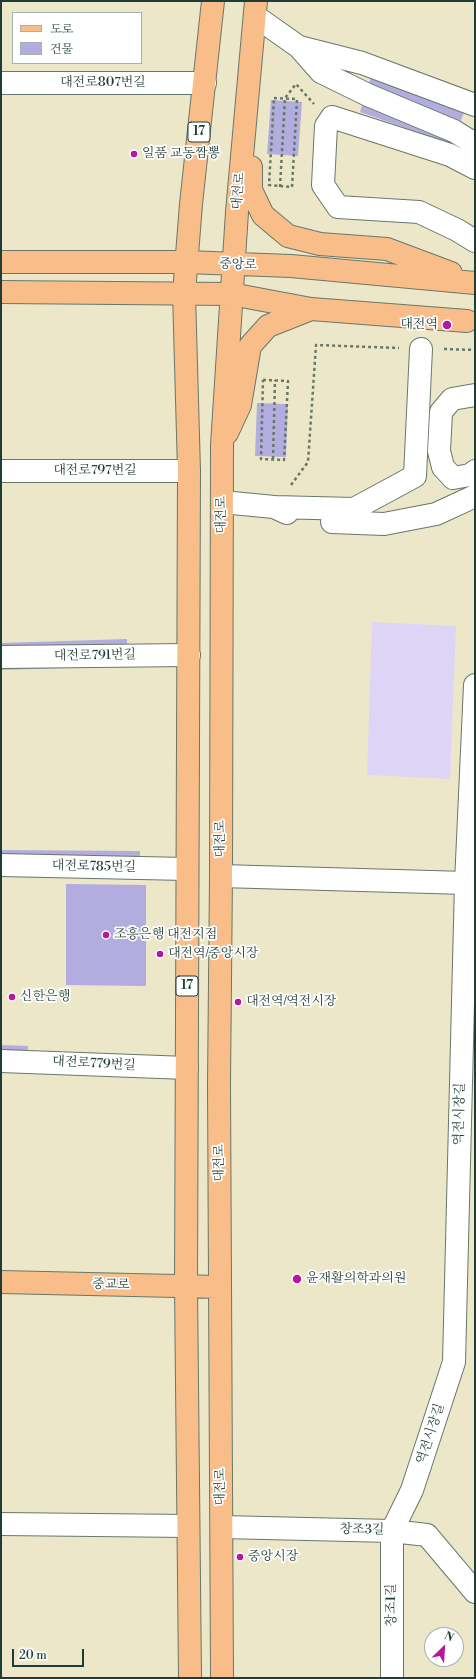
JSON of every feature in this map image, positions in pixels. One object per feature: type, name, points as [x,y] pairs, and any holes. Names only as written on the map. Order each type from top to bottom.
[{"type":"main road","name":"17","points":[[190,1678],[186,1286],[186,869],[189,655],[189,471],[184,293],[191,204],[213,1]]},
{"type":"main road","name":"대전로","points":[[222,1678],[219,1085],[222,445],[233,265],[256,8]]},
{"type":"main road","points":[[249,90],[251,190],[263,215],[288,236],[320,244],[387,249],[475,282]]},
{"type":"main road","name":"중앙로","points":[[1,262],[186,262],[233,265],[291,266],[475,282]]},
{"type":"main road","points":[[1,292],[231,294],[311,309],[467,321]]},
{"type":"main road","points":[[222,445],[240,405],[250,346],[268,326],[311,309]]},
{"type":"main road","name":"중교로","points":[[1,1282],[220,1287]]},
{"type":"street","points":[[256,8],[299,47],[321,72],[368,95],[454,131],[475,144]]},
{"type":"street","points":[[299,47],[362,63],[475,105]]},
{"type":"street","name":"대전로807번길","points":[[1,83],[205,83]]},
{"type":"street","points":[[475,168],[450,154],[332,117],[326,126],[323,185],[338,207],[419,212],[457,230],[475,241]]},
{"type":"street","points":[[222,502],[274,507],[354,509],[415,476],[421,349]]},
{"type":"street","points":[[475,395],[452,399],[442,412],[439,451],[442,467],[453,478],[470,475],[475,471]]},
{"type":"street","name":"대전로797번길","points":[[1,471],[189,471]]},
{"type":"street","points":[[274,507],[300,520],[384,524],[436,514],[475,496]]},
{"type":"street","name":"대전로791번길","points":[[1,658],[189,655]]},
{"type":"street","name":"역전시장길","points":[[392,1531],[412,1490],[454,1362],[466,883],[475,685]]},
{"type":"street","name":"대전로785번길","points":[[1,865],[186,869]]},
{"type":"street","points":[[221,876],[466,883]]},
{"type":"street","name":"대전로779번길","points":[[1,1061],[187,1068]]},
{"type":"street","points":[[1,1524],[188,1526]]},
{"type":"street","name":"창조3길","points":[[222,1527],[392,1531],[427,1535],[475,1592]]},
{"type":"street","name":"창조1길","points":[[392,1531],[392,1678]]},
{"type":"path","points":[[280,187],[285,98],[296,84]]},
{"type":"path","points":[[274,98],[285,98],[297,99],[292,187],[269,186],[274,98]]},
{"type":"path","points":[[274,507],[308,462],[316,345],[475,350]]},
{"type":"path","points":[[261,458],[284,460],[288,381],[275,380],[273,459]]},
{"type":"shaded area","points":[[372,622],[456,626],[450,779],[367,775]]},
{"type":"building","points":[[376,62],[468,103],[451,144],[360,112]]},
{"type":"building","points":[[271,100],[302,102],[298,156],[267,154]]},
{"type":"building","points":[[257,403],[288,404],[286,457],[255,456]]},
{"type":"building","points":[[127,639],[128,666],[1,670],[1,643]]},
{"type":"building","points":[[1,850],[140,851],[140,878],[1,877]]},
{"type":"building","name":"조흥은행 대전지점","points":[[66,884],[146,885],[146,986],[66,985]]},
{"type":"building","points":[[1,1045],[28,1046],[27,1069],[1,1068]]},
{"type":"place","name":"일품 교동짬뽕","points":[[134,154]]},
{"type":"place","name":"대전역","points":[[447,325]]},
{"type":"place","name":"조흥은행 대전지점","points":[[106,935]]},
{"type":"place","name":"대전역/중앙시장","points":[[160,954]]},
{"type":"place","name":"신한은행","points":[[12,997]]},
{"type":"place","name":"대전역/역전시장","points":[[238,1002]]},
{"type":"place","name":"윤재활의학과의원","points":[[297,1279]]},
{"type":"place","name":"중앙시장","points":[[240,1557]]}]
